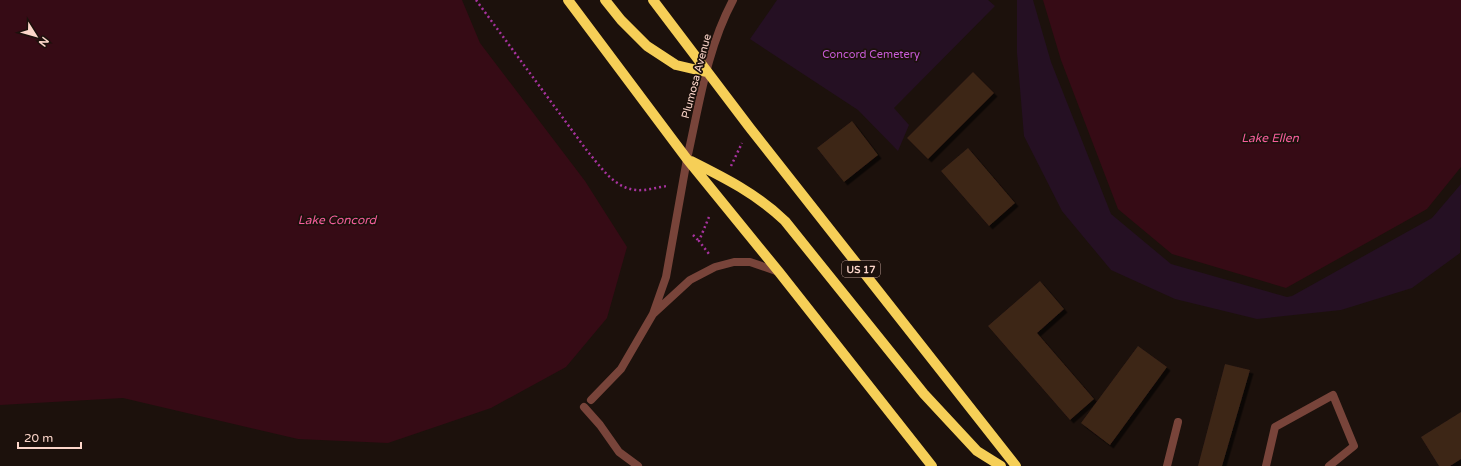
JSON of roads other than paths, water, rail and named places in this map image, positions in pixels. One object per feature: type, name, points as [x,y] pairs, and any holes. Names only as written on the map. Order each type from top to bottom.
[{"type":"main road","points":[[568,0],[687,159],[779,272],[932,466]]},
{"type":"main road","points":[[605,0],[621,20],[647,46],[676,65],[706,72]]},
{"type":"main road","name":"US 17","points":[[653,0],[706,72],[1016,466]]},
{"type":"main road","points":[[687,159],[742,188],[770,207],[785,221],[924,394],[977,451],[1001,466]]},
{"type":"street","name":"Plumosa Avenue","points":[[653,314],[666,277],[687,159],[706,72],[723,20],[733,0]]},
{"type":"street","points":[[591,400],[621,369],[653,314],[690,280],[715,267],[734,262],[750,262],[779,272]]},
{"type":"street","points":[[1266,466],[1275,427],[1333,395],[1354,446],[1329,466]]},
{"type":"street","points":[[584,407],[600,425],[619,452],[638,466]]},
{"type":"street","points":[[1167,466],[1178,422]]},
{"type":"water","name":"Lake Concord","points":[[0,0],[462,0],[480,43],[585,181],[627,247],[607,318],[566,367],[491,408],[388,443],[298,439],[123,398],[0,405]]},
{"type":"water","name":"Lake Ellen","points":[[1043,0],[1461,0],[1461,167],[1427,209],[1286,288],[1172,254],[1118,209],[1061,60]]},
{"type":"park label","name":"Concord Cemetery","points":[[871,54]]}]
